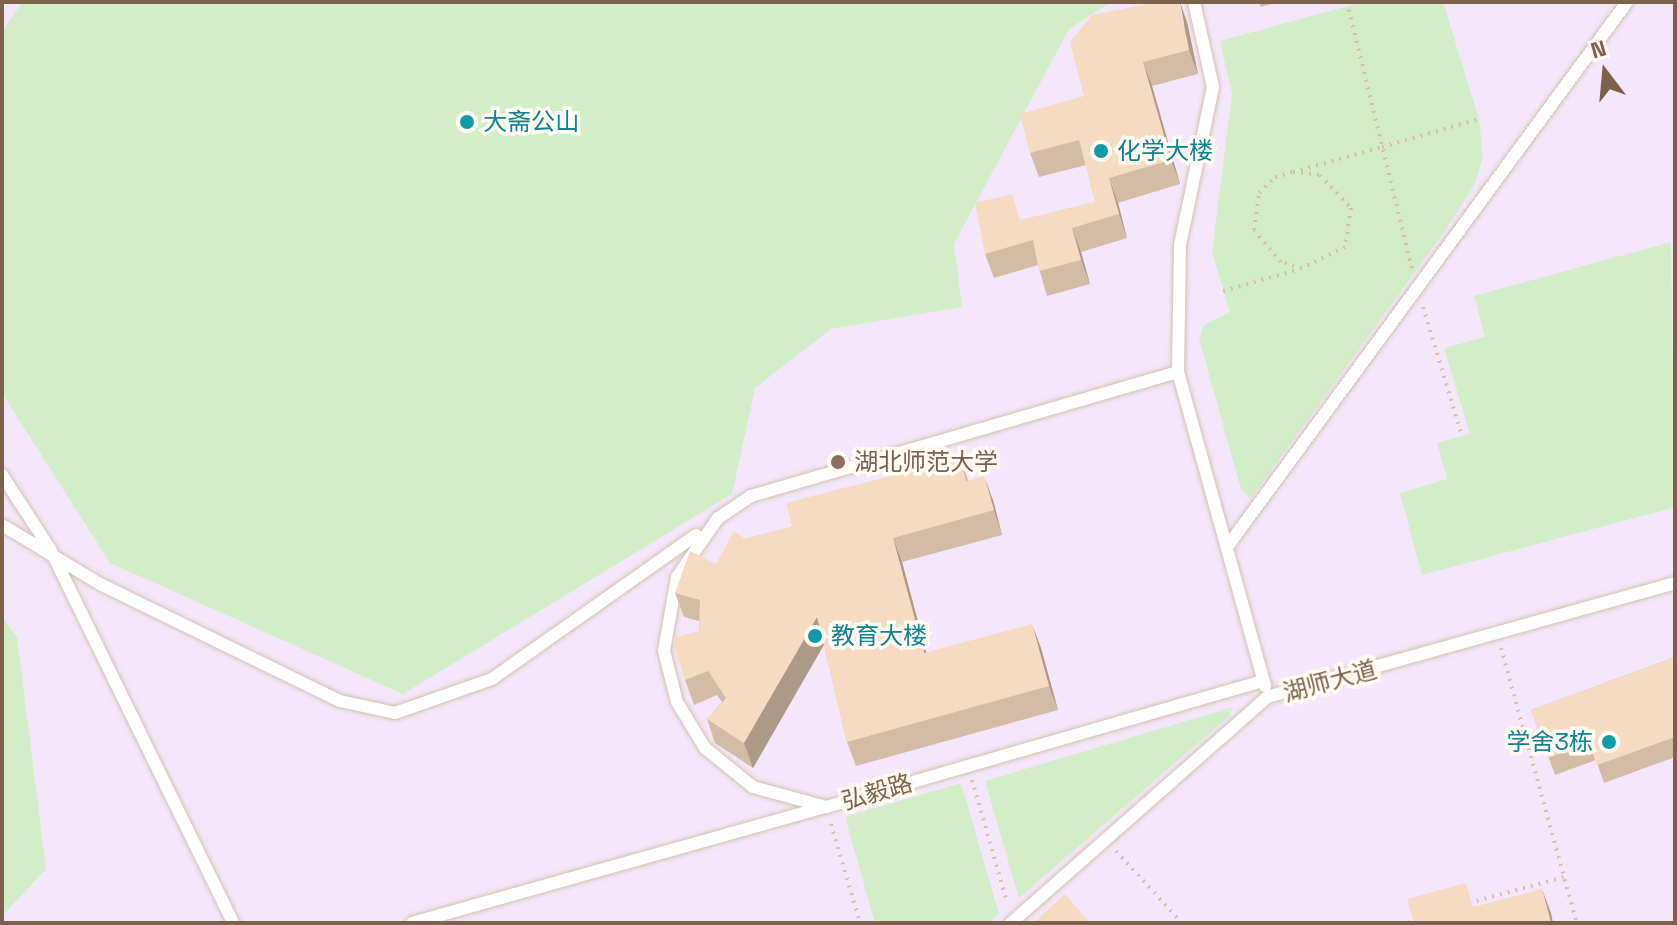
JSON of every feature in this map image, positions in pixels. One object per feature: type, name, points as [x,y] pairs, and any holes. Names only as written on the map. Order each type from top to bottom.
[{"type":"lane","points":[[1194,2],[1213,87],[1180,245],[1178,372],[1267,697]]},
{"type":"lane","points":[[1227,547],[1627,2]]},
{"type":"lane","name":"弘毅路","points":[[1178,372],[771,486],[718,518],[693,547],[667,610],[664,651],[677,702],[705,748],[742,780],[792,802],[826,807],[1263,681]]},
{"type":"lane","points":[[2,475],[50,549],[233,923]]},
{"type":"lane","points":[[2,525],[50,549],[100,584],[340,701],[395,713],[492,679],[718,518]]},
{"type":"lane","name":"湖师大道","points":[[1012,922],[1267,697],[1675,583]]},
{"type":"lane","points":[[412,923],[826,807]]},
{"type":"path","points":[[1347,2],[1417,288],[1462,436]]},
{"type":"path","points":[[1302,268],[1281,262],[1254,230],[1259,193],[1293,172],[1479,119]]},
{"type":"path","points":[[1223,291],[1302,268],[1345,247],[1352,218],[1338,187],[1320,175],[1293,172]]},
{"type":"path","points":[[1498,634],[1577,923]]},
{"type":"path","points":[[968,766],[1012,922]]},
{"type":"path","points":[[826,807],[860,923]]},
{"type":"path","points":[[1105,839],[1182,923]]},
{"type":"path","points":[[1464,905],[1564,877]]},
{"type":"path","points":[[1408,923],[1422,916]]},
{"type":"shaded area","name":"湖北师范大学","points":[[2,2],[1675,2],[1675,923],[2,923]]},
{"type":"green space","points":[[22,2],[1111,2],[1069,29],[954,244],[962,307],[831,329],[755,388],[732,494],[403,694],[110,563],[2,393],[2,32]]},
{"type":"green space","points":[[1363,2],[1443,2],[1479,119],[1483,157],[1474,186],[1446,229],[1250,499],[1241,489],[1199,339],[1204,325],[1230,312],[1212,252],[1232,94],[1220,41]]},
{"type":"green space","points":[[1671,242],[1675,507],[1422,575],[1400,493],[1447,479],[1437,443],[1470,434],[1444,348],[1485,337],[1474,296]]},
{"type":"green space","points":[[2,617],[17,637],[46,869],[2,916]]},
{"type":"green space","points":[[1233,707],[1229,716],[1019,898],[985,781]]},
{"type":"green space","points":[[961,783],[999,914],[989,923],[875,923],[845,817]]},
{"type":"building","name":"化学大楼","points":[[1158,2],[1179,2],[1189,50],[1143,62],[1171,160],[1109,178],[1119,214],[1072,228],[1081,260],[1039,271],[1033,240],[985,254],[975,203],[1012,194],[1020,220],[1095,202],[1079,140],[1030,153],[1020,114],[1084,96],[1070,42],[1092,15]]},
{"type":"building","name":"教育大楼","points":[[960,458],[966,481],[984,476],[994,510],[893,538],[924,653],[1032,624],[1049,686],[847,742],[817,617],[744,743],[707,719],[726,698],[708,671],[685,680],[672,638],[699,631],[700,600],[675,593],[690,551],[716,564],[734,531],[745,539],[792,527],[786,503]]},
{"type":"building","name":"学舍3栋","points":[[1675,657],[1675,737],[1597,765],[1589,743],[1548,758],[1531,710]]},
{"type":"building","points":[[1466,883],[1473,907],[1542,889],[1551,923],[1414,923],[1407,899]]},
{"type":"building","points":[[1065,894],[1090,923],[1033,923]]},
{"type":"place","name":"大斋公山","points":[[467,122]]},
{"type":"place","name":"化学大楼","points":[[1101,151]]},
{"type":"place","name":"湖北师范大学","points":[[838,462]]},
{"type":"place","name":"教育大楼","points":[[815,636]]},
{"type":"place","name":"学舍3栋","points":[[1609,742]]}]
